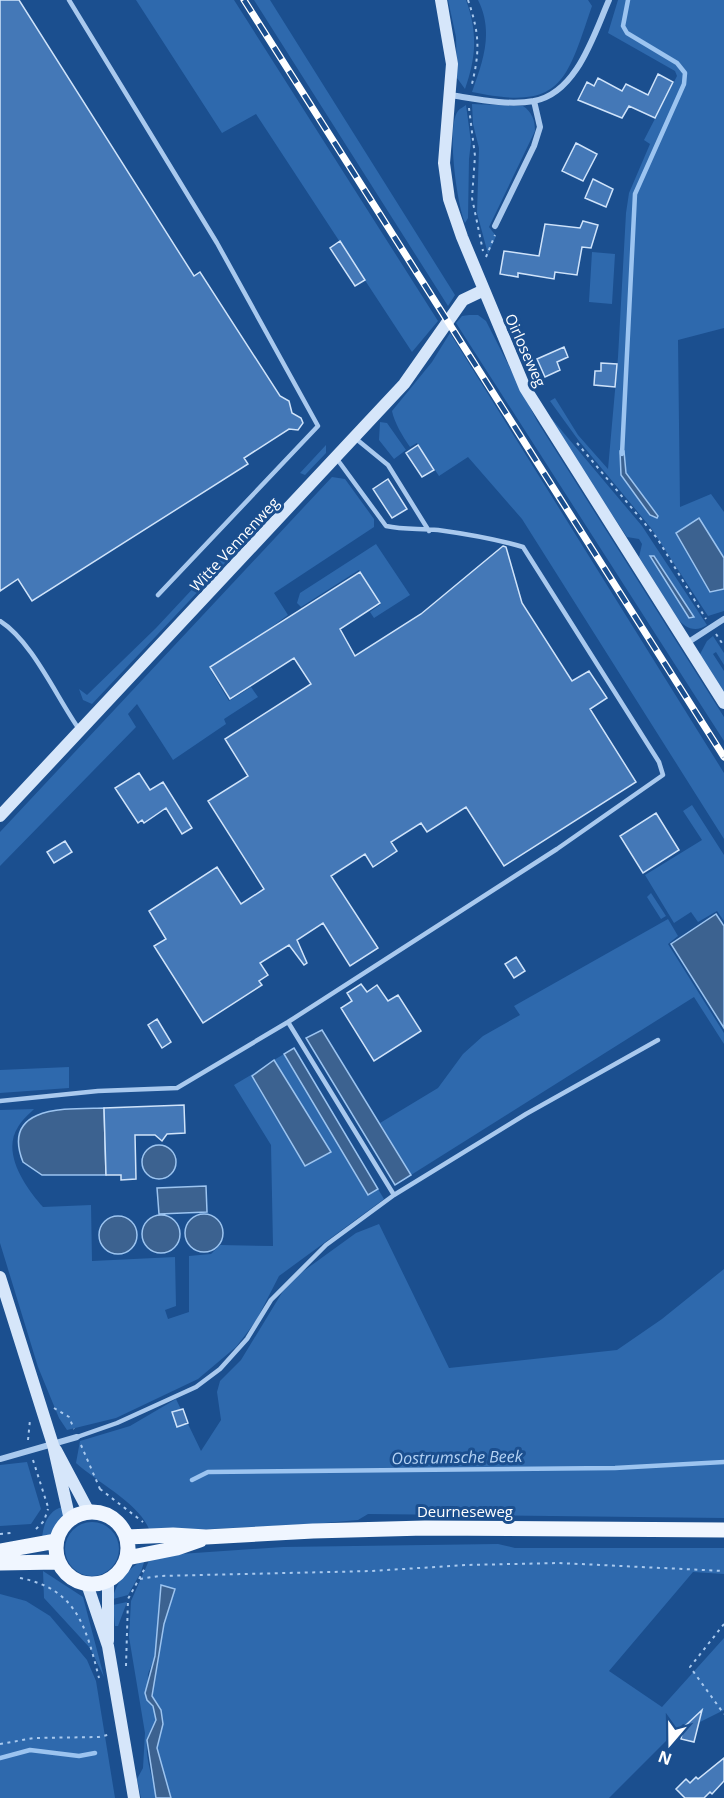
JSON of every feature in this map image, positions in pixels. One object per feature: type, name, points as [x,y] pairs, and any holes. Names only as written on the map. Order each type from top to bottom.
[{"type":"main road","points":[[89,1512],[108,1515],[123,1528],[127,1537],[127,1558],[123,1567],[108,1581],[87,1584],[70,1577],[58,1562],[56,1541],[61,1529],[70,1520],[89,1512]]},
{"type":"main road","name":"Deurneseweg","points":[[127,1537],[173,1535],[206,1538],[313,1531],[425,1528],[724,1530]]},
{"type":"main road","name":"Deurneseweg","points":[[127,1558],[177,1548],[206,1538]]},
{"type":"main road","points":[[0,1551],[56,1541]]},
{"type":"main road","points":[[0,1563],[58,1562]]},
{"type":"street","name":"Oirloseweg","points":[[441,0],[452,64],[444,163],[449,200],[484,290],[525,388],[724,703]]},
{"type":"street","points":[[449,95],[534,101],[554,93],[575,73],[609,0]]},
{"type":"street","points":[[495,226],[534,146],[540,127],[534,101]]},
{"type":"street","name":"Witte Vennenweg","points":[[0,816],[404,384],[463,300],[484,290]]},
{"type":"street","points":[[687,644],[724,620]]},
{"type":"street","points":[[0,1276],[53,1445],[70,1520]]},
{"type":"street","points":[[0,1459],[77,1437]]},
{"type":"street","points":[[53,1445],[89,1512]]},
{"type":"street","points":[[108,1581],[108,1646]]},
{"type":"street","points":[[87,1584],[108,1646],[134,1798]]},
{"type":"lane","points":[[69,0],[217,243],[318,426],[158,595]]},
{"type":"lane","points":[[354,437],[388,465],[429,531]]},
{"type":"lane","points":[[0,1101],[98,1091],[177,1088],[288,1022],[557,849],[663,775],[659,762],[523,548],[495,539],[429,531],[407,531],[386,526],[335,457]]},
{"type":"lane","points":[[0,621],[8,626],[36,659],[59,701],[81,731]]},
{"type":"lane","points":[[288,1022],[394,1196]]},
{"type":"lane","points":[[77,1437],[117,1423],[196,1387],[220,1369],[248,1339],[271,1300],[290,1278],[327,1245],[394,1196],[526,1114],[658,1040]]},
{"type":"path","points":[[468,0],[478,35],[479,52],[469,98],[475,156],[472,198],[489,267]]},
{"type":"path","points":[[486,257],[496,233],[495,226]]},
{"type":"path","points":[[574,440],[657,538],[724,646]]},
{"type":"path","points":[[720,640],[724,638]]},
{"type":"path","points":[[48,1508],[26,1435],[38,1401],[69,1417],[100,1489]]},
{"type":"path","points":[[127,1675],[128,1599],[140,1579],[159,1576],[372,1571],[466,1565],[559,1563],[724,1571]]},
{"type":"path","points":[[18,1578],[40,1582],[55,1589],[74,1607],[82,1623],[100,1682]]},
{"type":"path","points":[[724,1624],[690,1667],[724,1714]]},
{"type":"path","points":[[0,1744],[34,1738],[99,1737],[111,1734],[109,1724]]},
{"type":"shaded area","points":[[136,0],[234,0],[438,321],[412,352],[256,114],[222,133]]},
{"type":"shaded area","points":[[254,0],[270,0],[455,295],[448,306]]},
{"type":"shaded area","points":[[448,0],[466,0],[470,12],[474,45],[465,89],[457,78],[456,37]]},
{"type":"shaded area","points":[[478,0],[588,0],[592,6],[575,54],[556,85],[543,93],[525,97],[502,97],[472,92],[483,58],[486,35],[483,12]]},
{"type":"shaded area","points":[[618,0],[724,0],[724,328],[678,340],[680,507],[711,494],[724,512],[724,558],[699,518],[710,592],[724,589],[724,611],[708,616],[651,528],[579,441],[550,401],[555,398],[578,435],[608,469],[629,193],[650,144],[644,140],[677,76],[675,71],[608,33]]},
{"type":"shaded area","points":[[472,104],[523,106],[531,114],[535,127],[489,227],[496,236],[488,254],[477,213],[479,148],[473,124]]},
{"type":"shaded area","points":[[466,105],[471,142],[468,218],[465,223],[456,184],[453,132],[458,111]]},
{"type":"shaded area","points":[[592,252],[615,254],[612,304],[589,302]]},
{"type":"shaded area","points":[[478,315],[486,321],[537,421],[724,717],[724,741],[456,323],[462,316]]},
{"type":"shaded area","points":[[450,333],[724,773],[724,839],[522,519],[468,457],[439,476],[417,443],[410,447],[399,429],[392,411],[432,362]]},
{"type":"shaded area","points":[[552,419],[642,526],[707,625],[694,629],[677,618],[639,557],[642,544],[639,539],[627,537],[549,420]]},
{"type":"shaded area","points":[[380,422],[387,423],[406,450],[394,459],[379,440]]},
{"type":"shaded area","points":[[326,445],[326,453],[305,475],[300,473]]},
{"type":"shaded area","points":[[620,451],[624,451],[626,473],[658,516],[657,518],[650,515],[621,475]]},
{"type":"shaded area","points":[[332,477],[345,479],[374,519],[374,527],[274,593],[288,615],[211,671],[229,701],[251,687],[258,697],[224,719],[226,724],[173,760],[137,704],[128,714],[136,727],[0,866],[0,832]]},
{"type":"shaded area","points":[[272,504],[275,508],[258,528],[92,704],[83,700],[79,689],[87,695],[156,628]]},
{"type":"shaded area","points":[[699,518],[724,558],[724,589],[710,592],[676,533]]},
{"type":"shaded area","points":[[376,544],[410,595],[374,618],[370,612],[381,604],[359,570],[301,607],[297,603],[300,593]]},
{"type":"shaded area","points":[[650,556],[654,556],[694,617],[689,618]]},
{"type":"shaded area","points":[[713,636],[724,653],[724,665],[716,652],[713,654],[724,671],[724,694],[699,656],[707,641]]},
{"type":"shaded area","points":[[692,805],[724,855],[724,921],[717,911],[698,922],[691,912],[674,923],[645,875],[702,840],[683,811]]},
{"type":"shaded area","points":[[651,893],[666,916],[661,919],[647,897]]},
{"type":"shaded area","points":[[716,914],[724,926],[724,1028],[671,944]]},
{"type":"shaded area","points":[[668,919],[678,936],[668,944],[724,1033],[724,1044],[694,997],[411,1175],[380,1123],[438,1088],[463,1054],[483,1036],[520,1015],[514,1006]]},
{"type":"shaded area","points":[[322,1030],[411,1175],[395,1185],[306,1038]]},
{"type":"shaded area","points":[[294,1048],[378,1189],[368,1195],[284,1054]]},
{"type":"shaded area","points":[[284,1054],[368,1195],[378,1189],[384,1199],[279,1276],[256,1321],[236,1347],[198,1379],[116,1418],[67,1430],[59,1418],[38,1367],[0,1243],[0,1110],[34,1109],[20,1124],[13,1137],[12,1148],[18,1170],[43,1207],[91,1205],[92,1261],[175,1257],[176,1306],[165,1310],[168,1319],[189,1312],[189,1256],[211,1254],[220,1245],[273,1246],[271,1145],[234,1085],[256,1072],[252,1076],[331,1152],[274,1060]]},
{"type":"shaded area","points":[[274,1060],[331,1152],[305,1166],[252,1076]]},
{"type":"shaded area","points":[[69,1067],[69,1088],[0,1093],[0,1070]]},
{"type":"shaded area","points":[[104,1108],[106,1175],[42,1175],[23,1162],[18,1143],[21,1129],[29,1120],[57,1110]]},
{"type":"shaded area","points":[[159,1145],[171,1150],[176,1162],[171,1174],[159,1179],[147,1174],[142,1162],[147,1150]]},
{"type":"shaded area","points":[[206,1186],[207,1212],[159,1214],[157,1188]]},
{"type":"shaded area","points":[[204,1214],[217,1220],[223,1233],[217,1246],[204,1252],[191,1246],[185,1233],[191,1220]]},
{"type":"shaded area","points":[[161,1215],[174,1221],[180,1234],[174,1247],[161,1253],[148,1247],[142,1234],[148,1221]]},
{"type":"shaded area","points":[[118,1216],[131,1222],[137,1235],[131,1248],[118,1254],[105,1248],[99,1235],[105,1222]]},
{"type":"shaded area","points":[[379,1224],[449,1368],[617,1350],[662,1319],[724,1269],[724,1518],[368,1514],[358,1520],[313,1524],[150,1532],[145,1522],[129,1504],[76,1463],[80,1441],[130,1426],[176,1399],[201,1451],[221,1420],[217,1392],[220,1381],[241,1360],[283,1291],[298,1275],[356,1233]]},
{"type":"shaded area","points":[[27,1462],[41,1509],[31,1524],[0,1526],[0,1465]]},
{"type":"shaded area","points":[[62,1507],[65,1511],[57,1528],[42,1539],[47,1519]]},
{"type":"shaded area","points":[[87,1522],[97,1522],[107,1526],[115,1534],[119,1549],[115,1564],[107,1572],[97,1576],[87,1576],[77,1572],[69,1564],[65,1554],[65,1544],[69,1534],[77,1526]]},
{"type":"shaded area","points":[[498,1544],[515,1548],[724,1548],[724,1574],[693,1572],[609,1671],[662,1707],[724,1638],[724,1710],[690,1727],[683,1724],[609,1798],[171,1798],[157,1748],[162,1729],[158,1705],[152,1696],[164,1624],[175,1590],[161,1585],[155,1656],[148,1674],[147,1700],[156,1713],[155,1723],[148,1737],[147,1749],[156,1798],[141,1798],[137,1779],[143,1768],[145,1733],[129,1637],[131,1601],[151,1556],[283,1547]]},
{"type":"shaded area","points":[[145,1559],[141,1572],[128,1595],[113,1599],[124,1576]]},
{"type":"shaded area","points":[[43,1571],[83,1597],[104,1677],[90,1648],[44,1598]]},
{"type":"shaded area","points":[[161,1585],[175,1589],[164,1624],[152,1696],[161,1710],[163,1724],[157,1748],[171,1798],[156,1798],[147,1740],[156,1720],[153,1706],[147,1700],[145,1693],[155,1656]]},
{"type":"shaded area","points":[[0,1594],[26,1601],[50,1616],[87,1660],[96,1681],[115,1798],[0,1798]]},
{"type":"shaded area","points":[[127,1602],[118,1626],[115,1626],[113,1605]]},
{"type":"building","points":[[0,0],[19,0],[194,276],[200,272],[280,396],[289,401],[292,413],[301,418],[303,423],[298,430],[289,429],[244,458],[248,464],[32,601],[18,579],[0,591]]},
{"type":"building","points":[[658,74],[673,82],[655,118],[629,106],[622,118],[578,100],[587,82],[594,86],[598,78],[622,91],[626,84],[648,95]]},
{"type":"building","points":[[576,143],[597,154],[583,181],[562,171]]},
{"type":"building","points":[[593,179],[613,189],[606,207],[585,198]]},
{"type":"building","points":[[583,221],[598,225],[591,248],[582,247],[577,275],[555,272],[554,279],[518,273],[518,277],[500,274],[504,251],[539,256],[545,224],[580,228]]},
{"type":"building","points":[[340,241],[365,280],[355,286],[330,248]]},
{"type":"building","points":[[564,347],[568,357],[557,362],[560,370],[545,377],[537,359]]},
{"type":"building","points":[[601,363],[617,364],[615,387],[594,385],[595,371],[601,371]]},
{"type":"building","points":[[418,445],[434,470],[422,477],[406,453]]},
{"type":"building","points":[[388,479],[407,509],[392,518],[373,489]]},
{"type":"building","points":[[503,546],[506,547],[522,603],[572,681],[589,671],[607,698],[590,709],[636,782],[504,866],[466,807],[427,832],[421,823],[391,842],[397,851],[373,867],[365,854],[331,876],[378,948],[350,966],[323,923],[297,940],[307,963],[304,965],[289,945],[260,963],[268,975],[259,981],[262,985],[203,1023],[154,946],[166,939],[149,911],[217,867],[241,904],[264,889],[208,801],[248,776],[225,739],[311,684],[294,658],[230,699],[210,667],[360,572],[380,603],[340,629],[355,656],[421,614]]},
{"type":"building","points":[[139,773],[150,790],[163,782],[192,828],[182,834],[166,808],[144,823],[142,820],[138,823],[115,788]]},
{"type":"building","points":[[656,813],[679,850],[643,873],[620,836]]},
{"type":"building","points":[[65,841],[72,852],[54,863],[47,852]]},
{"type":"building","points":[[516,957],[525,971],[514,978],[505,964]]},
{"type":"building","points":[[361,984],[367,992],[377,985],[388,1001],[398,995],[421,1031],[374,1061],[341,1008],[352,1001],[347,993]]},
{"type":"building","points":[[157,1019],[171,1042],[162,1048],[148,1025]]},
{"type":"building","points":[[184,1105],[185,1133],[167,1134],[162,1141],[155,1135],[135,1135],[136,1179],[121,1180],[121,1175],[106,1175],[104,1108]]},
{"type":"building","points":[[183,1409],[188,1423],[177,1427],[172,1412]]},
{"type":"building","points":[[702,1710],[694,1742],[681,1739],[683,1728]]},
{"type":"building","points":[[724,1758],[724,1781],[712,1794],[710,1792],[704,1798],[685,1798],[676,1789],[686,1779],[690,1783],[696,1777],[698,1779]]},
{"type":"waterway","points":[[622,454],[635,194],[684,84],[685,73],[677,63],[627,33],[623,26],[628,0]]},
{"type":"waterway","name":"Oostrumsche Beek","points":[[192,1480],[208,1472],[615,1468],[724,1462]]},
{"type":"waterway","points":[[0,1758],[30,1750],[79,1756],[95,1753]]},
{"type":"railway","points":[[244,0],[724,757]]}]
